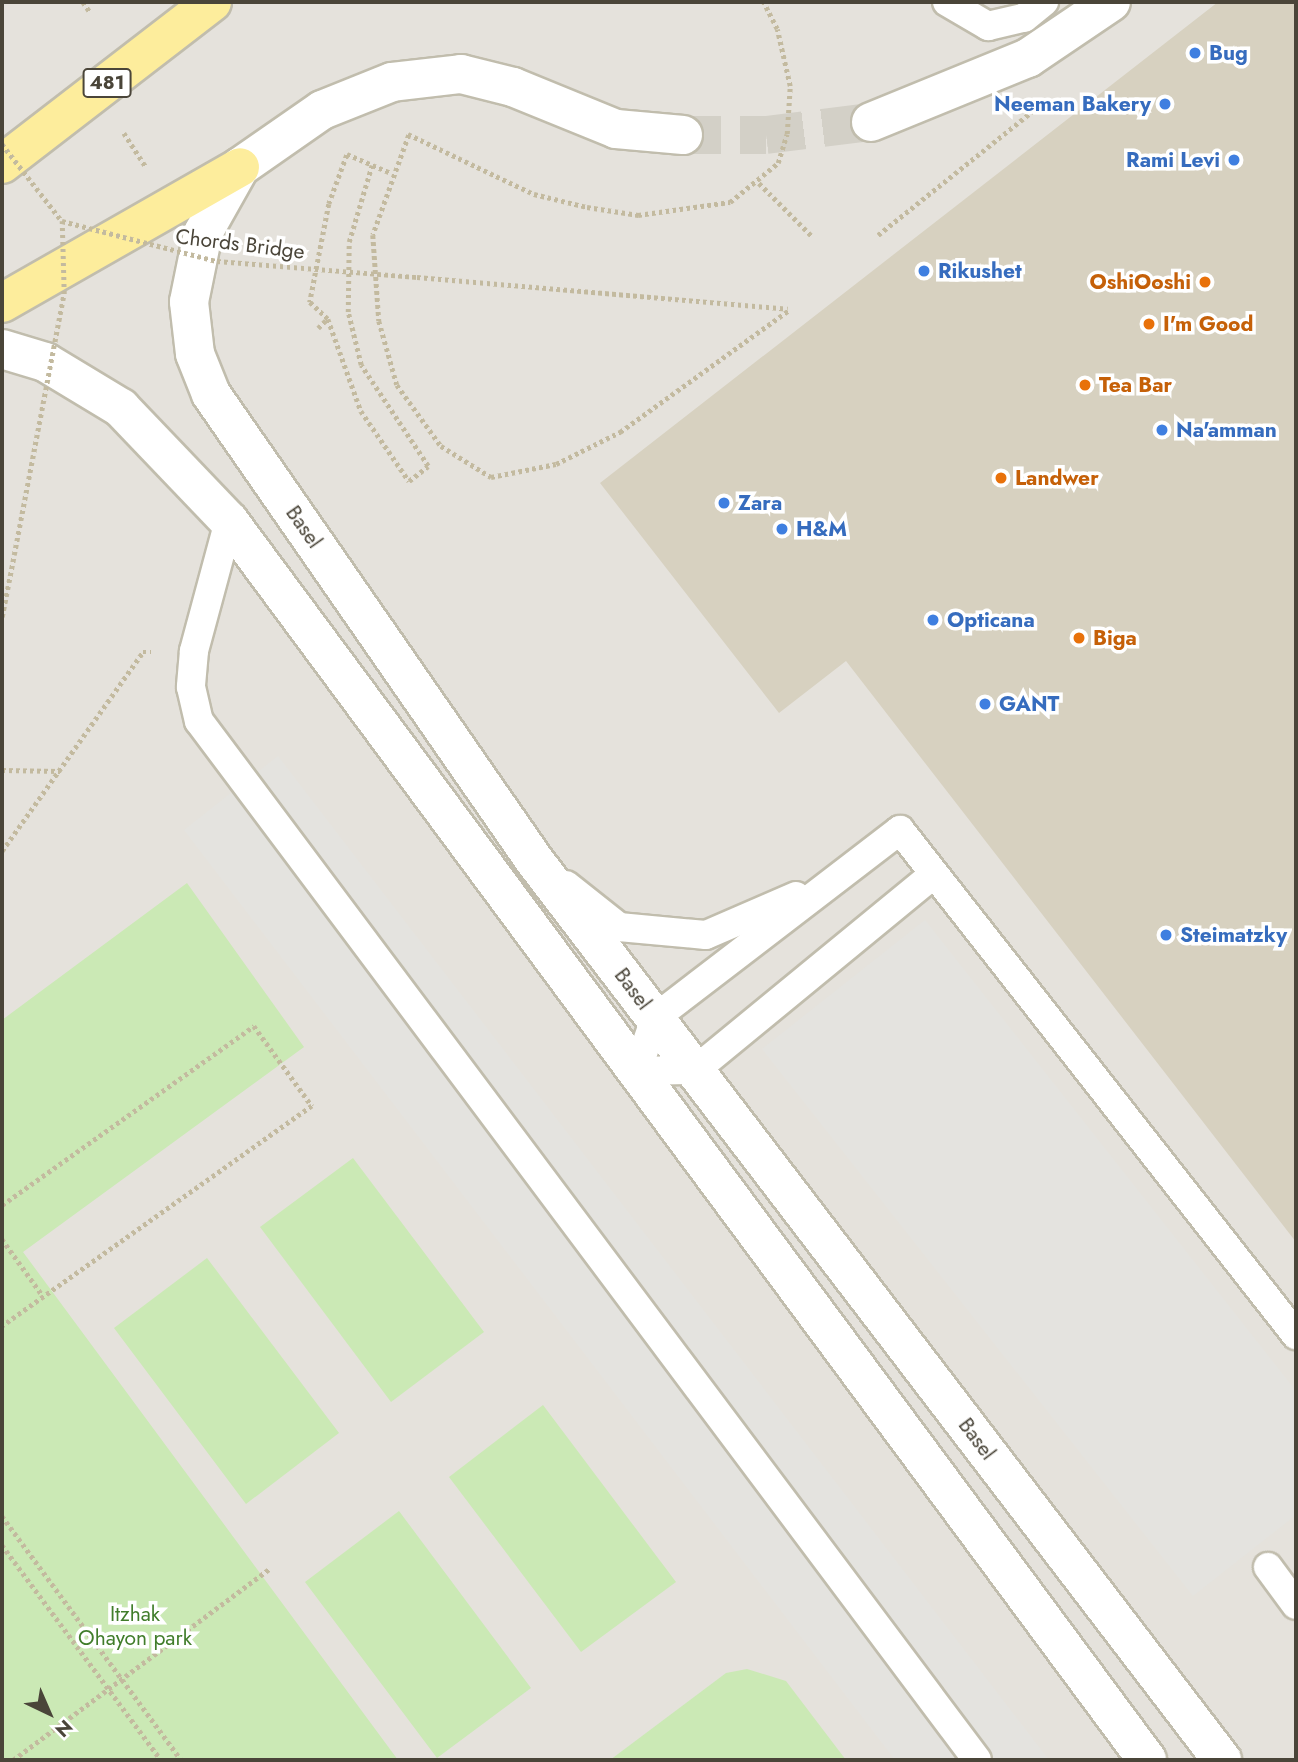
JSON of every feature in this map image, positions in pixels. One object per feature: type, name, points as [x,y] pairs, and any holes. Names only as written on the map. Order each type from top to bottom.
[{"type":"main road","name":"481","points":[[2,164],[212,2]]},
{"type":"main road","points":[[2,303],[240,167]]},
{"type":"street","points":[[871,122],[1028,58],[1111,2]]},
{"type":"street","points":[[240,167],[322,110],[392,82],[461,74],[513,86],[616,129],[683,135]]},
{"type":"street","name":"Basel","points":[[240,167],[203,233],[189,302],[195,354],[211,394],[534,860],[1222,1760]]},
{"type":"street","points":[[2,349],[45,362],[121,408],[229,521],[1147,1760]]},
{"type":"lane","points":[[947,2],[988,26],[1024,18],[1044,2]]},
{"type":"lane","points":[[229,521],[194,651],[191,687],[199,721],[977,1760]]},
{"type":"lane","points":[[934,874],[695,1070],[637,1070],[655,1018],[901,830],[1296,1335]]},
{"type":"lane","points":[[534,860],[619,928],[656,933],[706,935],[837,878]]},
{"type":"lane","points":[[1268,1567],[1296,1605]]},
{"type":"path","points":[[83,2],[90,12]]},
{"type":"path","points":[[763,2],[777,29]]},
{"type":"path","points":[[97,91],[171,206]]},
{"type":"path","points":[[878,235],[1041,105]]},
{"type":"path","name":"Chords Bridge","points":[[62,221],[217,261],[418,277],[789,310],[620,432],[556,464],[491,477],[441,446],[426,426],[397,385],[379,321],[373,235],[409,135]]},
{"type":"path","points":[[2,144],[62,221],[64,294],[2,617]]},
{"type":"path","points":[[347,154],[329,204],[310,302],[327,319],[361,411],[409,481],[428,467],[361,365],[348,312],[349,242],[372,165]]},
{"type":"path","points":[[759,183],[813,237]]},
{"type":"path","points":[[318,328],[327,319]]},
{"type":"path","points":[[2,851],[61,772],[143,652],[194,651]]},
{"type":"path","points":[[2,770],[61,772]]},
{"type":"path","points":[[2,1205],[254,1026],[312,1106],[2,1326]]},
{"type":"path","points":[[2,1239],[43,1296]]},
{"type":"path","points":[[2,1516],[181,1760]]},
{"type":"path","points":[[2,1545],[161,1760]]},
{"type":"path","points":[[13,1760],[111,1692],[269,1569]]},
{"type":"shaded area","points":[[2,2],[1296,2],[1296,1760],[2,1760]]},
{"type":"shaded area","points":[[278,756],[1049,1760],[895,1760],[184,830]]},
{"type":"shaded area","points":[[925,920],[1296,1391],[1296,1515],[1193,1596],[762,1049]]},
{"type":"green space","name":"Itzhak Ohayon park","points":[[187,883],[304,1047],[23,1252],[398,1760],[2,1760],[2,1020]]},
{"type":"green space","points":[[353,1158],[484,1332],[391,1402],[260,1227]]},
{"type":"green space","points":[[207,1258],[339,1433],[246,1504],[114,1328]]},
{"type":"green space","points":[[543,1405],[676,1582],[581,1652],[449,1477]]},
{"type":"green space","points":[[399,1511],[531,1688],[437,1758],[305,1582]]},
{"type":"green space","points":[[747,1669],[786,1681],[846,1760],[610,1760],[726,1673]]},
{"type":"building","points":[[1218,2],[1296,2],[1296,1242],[846,661],[779,713],[600,483]]},
{"type":"tunnel","points":[[683,135],[766,135],[871,122]]},
{"type":"place","name":"Bug","points":[[1195,53]]},
{"type":"place","name":"Neeman Bakery","points":[[1165,104]]},
{"type":"place","name":"Rami Levi","points":[[1234,160]]},
{"type":"place","name":"Rikushet","points":[[924,271]]},
{"type":"place","name":"OshiOoshi","points":[[1205,282]]},
{"type":"place","name":"I'm Good","points":[[1149,324]]},
{"type":"place","name":"Tea Bar","points":[[1085,385]]},
{"type":"place","name":"Na'amman","points":[[1162,430]]},
{"type":"place","name":"Landwer","points":[[1001,478]]},
{"type":"place","name":"Zara","points":[[724,503]]},
{"type":"place","name":"H&M","points":[[782,529]]},
{"type":"place","name":"Opticana","points":[[933,620]]},
{"type":"place","name":"Biga","points":[[1079,638]]},
{"type":"place","name":"GANT","points":[[985,704]]},
{"type":"place","name":"Steimatzky","points":[[1166,935]]}]
